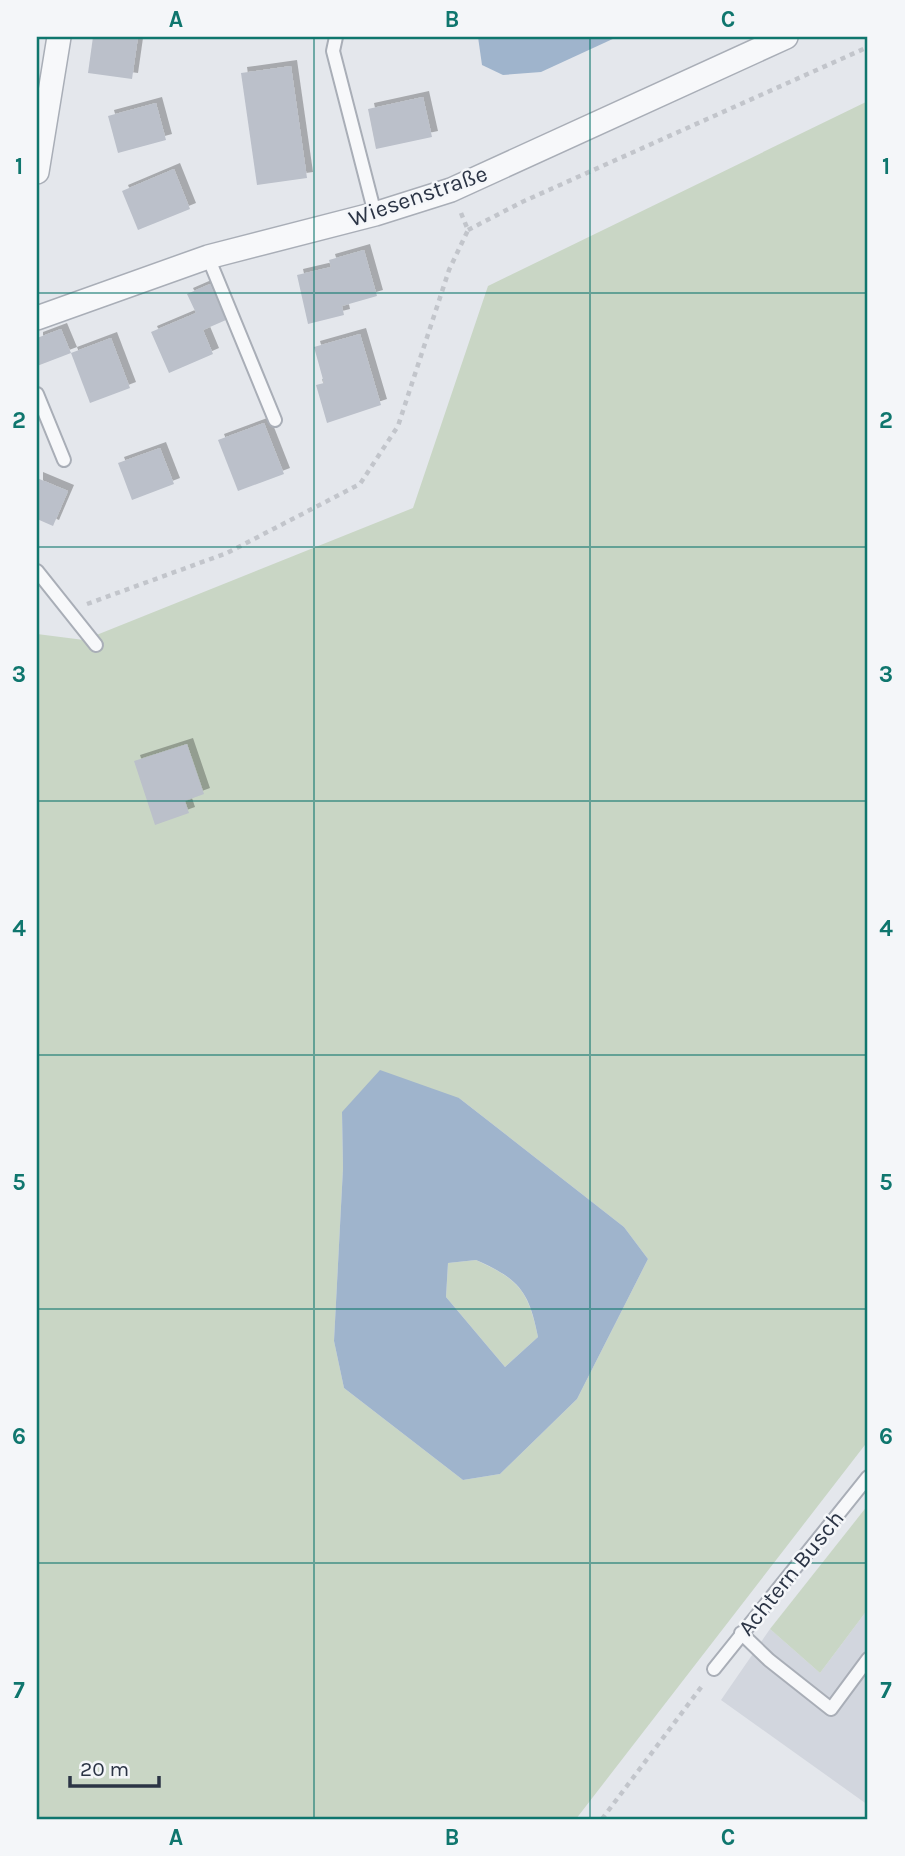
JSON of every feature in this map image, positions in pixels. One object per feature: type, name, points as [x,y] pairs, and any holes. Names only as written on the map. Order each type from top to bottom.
[{"type":"street","points":[[37,172],[59,37]]},
{"type":"street","name":"Wiesenstraße","points":[[37,318],[208,257],[374,214],[451,190],[786,37]]},
{"type":"lane","points":[[337,37],[333,51],[374,214]]},
{"type":"lane","points":[[208,257],[275,420]]},
{"type":"lane","points":[[37,394],[64,460]]},
{"type":"lane","points":[[37,570],[96,645]]},
{"type":"lane","name":"Achtern Busch","points":[[714,1670],[868,1477]]},
{"type":"lane","points":[[741,1633],[769,1660],[831,1709],[868,1659]]},
{"type":"path","points":[[61,600],[87,604],[227,553],[360,484],[398,426],[449,270],[468,230],[522,202],[868,47]]},
{"type":"path","points":[[602,1819],[714,1670]]},
{"type":"shaded area","points":[[868,1609],[868,1805],[721,1700],[770,1629],[820,1673]]},
{"type":"green space","points":[[868,101],[868,1441],[576,1819],[37,1819],[37,634],[84,640],[413,508],[488,286]],"holes":[[[459,1098],[624,1227],[648,1259],[577,1399],[500,1474],[463,1480],[344,1388],[334,1341],[343,1168],[342,1112]]]},
{"type":"green space","points":[[476,1260],[503,1274],[520,1289],[534,1321],[538,1337],[505,1367],[446,1297],[448,1263]]},
{"type":"green space","points":[[868,1505],[868,1609],[820,1673],[770,1629]]},
{"type":"water","points":[[478,37],[617,37],[541,72],[503,75],[482,65]]},
{"type":"water","points":[[380,1070],[459,1098],[624,1227],[648,1259],[577,1399],[500,1474],[463,1480],[344,1388],[334,1341],[343,1168],[342,1112]],"holes":[[[476,1260],[491,1267],[520,1288],[531,1308],[538,1337],[505,1367],[446,1297],[448,1263]]]},
{"type":"building","points":[[93,37],[138,37],[132,79],[88,73]]},
{"type":"building","points":[[291,66],[307,178],[257,185],[241,73]]},
{"type":"building","points":[[423,97],[432,137],[376,149],[368,109]]},
{"type":"building","points":[[156,103],[166,140],[118,153],[108,116]]},
{"type":"building","points":[[174,169],[190,209],[138,230],[122,191]]},
{"type":"building","points":[[364,250],[377,296],[342,306],[344,315],[308,324],[297,275],[331,267],[329,260]]},
{"type":"building","points":[[210,284],[226,320],[203,330],[213,354],[169,373],[151,332],[196,313],[187,294]]},
{"type":"building","points":[[61,329],[71,353],[37,366],[37,338]]},
{"type":"building","points":[[360,334],[381,405],[327,423],[316,385],[324,383],[314,347]]},
{"type":"building","points":[[111,338],[130,388],[90,403],[71,353]]},
{"type":"building","points":[[264,423],[284,474],[238,491],[218,440]]},
{"type":"building","points":[[160,448],[174,484],[132,500],[118,463]]},
{"type":"building","points":[[37,478],[68,491],[53,526],[37,519]]},
{"type":"building","points":[[187,744],[204,794],[185,801],[189,813],[155,825],[134,761]]}]
